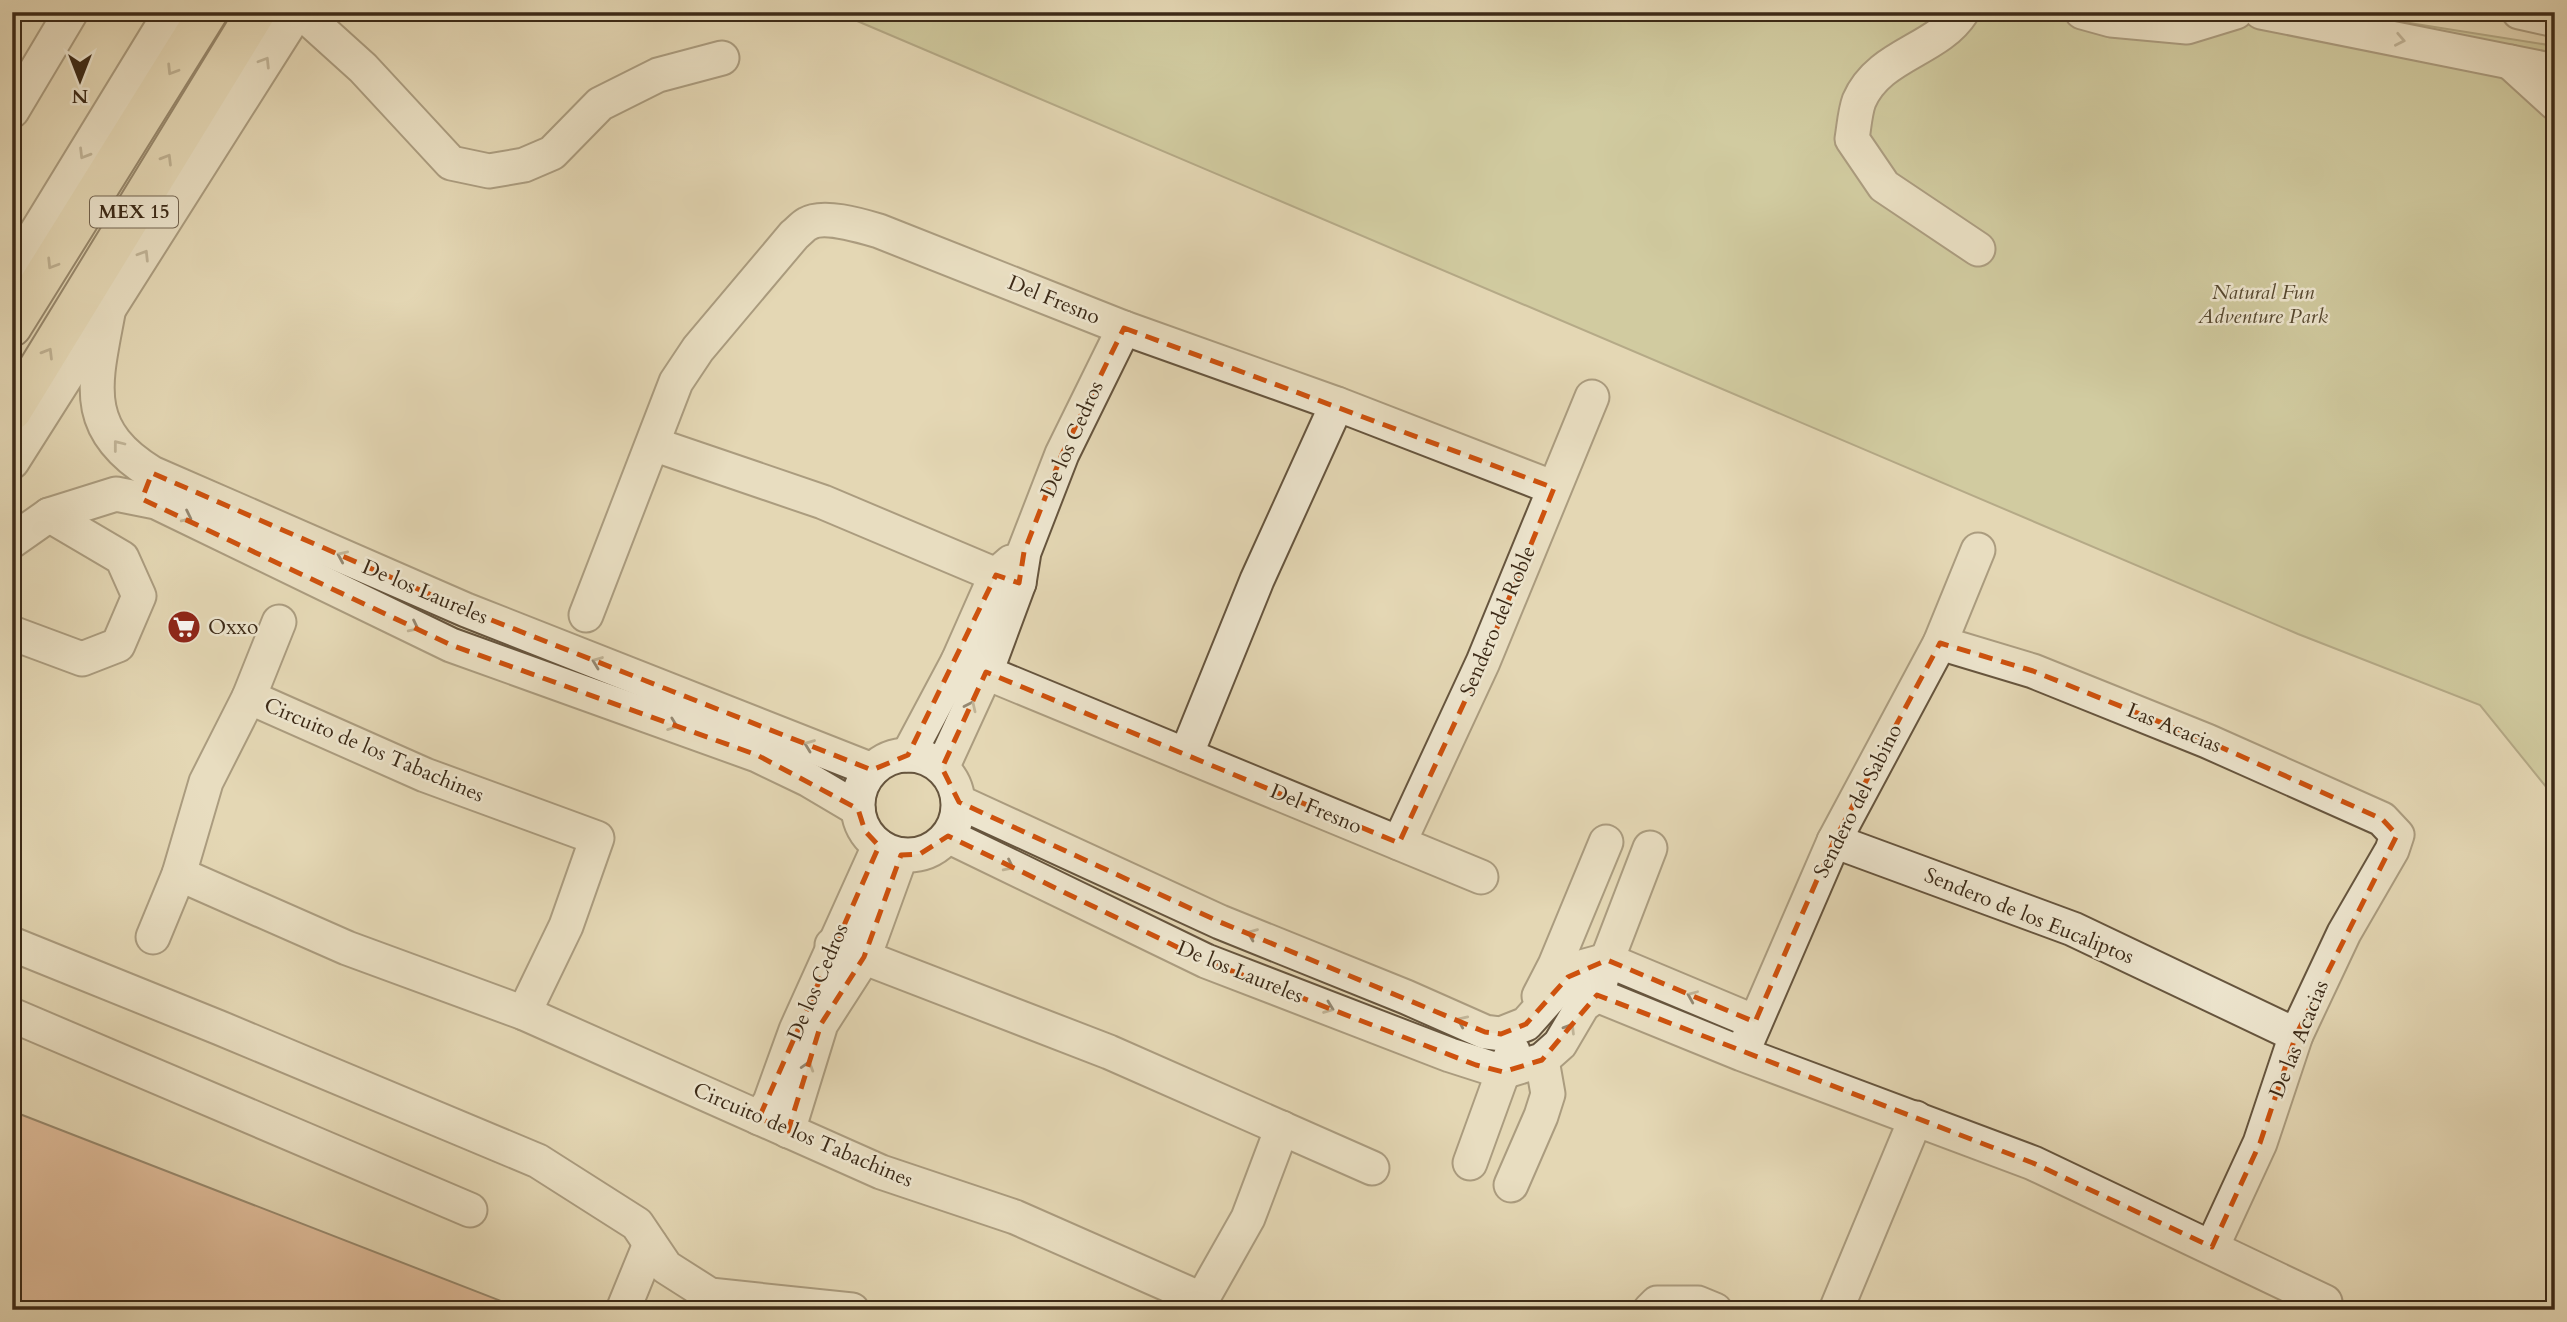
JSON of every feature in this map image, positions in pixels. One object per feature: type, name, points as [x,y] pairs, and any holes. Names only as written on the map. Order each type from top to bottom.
[{"type":"highway","name":"MEX 15","points":[[12,327],[208,12]]},
{"type":"highway","name":"MEX 15","points":[[12,411],[256,12]]},
{"type":"street","points":[[12,111],[71,12]]},
{"type":"street","points":[[12,272],[171,12]]},
{"type":"street","points":[[12,462],[299,12],[363,68],[452,163],[489,171],[524,165],[552,153],[600,104],[659,75],[722,58]]},
{"type":"street","points":[[1962,12],[1938,36],[1889,64],[1869,85],[1859,102],[1852,139],[1884,186],[1978,249]]},
{"type":"street","points":[[2082,12],[2111,20],[2187,27],[2236,12]]},
{"type":"street","points":[[2261,12],[2555,71]]},
{"type":"street","points":[[2519,12],[2555,20]]},
{"type":"street","points":[[2510,62],[2555,103]]},
{"type":"street","name":"Del Fresno","points":[[586,615],[676,382],[698,349],[794,235],[809,223],[827,221],[854,224],[879,231],[1124,328],[1337,404],[1554,488]]},
{"type":"street","name":"De los Laureles","points":[[108,313],[96,377],[97,403],[106,429],[147,486],[286,548],[466,610],[872,770]]},
{"type":"street","name":"De los Cedros","points":[[942,768],[972,666],[1062,454],[1124,328]]},
{"type":"street","name":"Sendero del Roble","points":[[1399,843],[1483,662],[1592,397]]},
{"type":"street","points":[[1186,755],[1257,580],[1337,404]]},
{"type":"street","points":[[653,444],[1013,570]]},
{"type":"street","name":"De los Laureles","points":[[12,541],[49,514],[147,486]]},
{"type":"street","points":[[12,633],[82,659],[118,645],[139,597],[122,558],[49,514]]},
{"type":"street","name":"De los Laureles","points":[[286,548],[451,645],[757,755],[809,780],[858,809]]},
{"type":"street","name":"Sendero del Sabino","points":[[1742,1054],[1834,841],[1940,643],[1978,550]]},
{"type":"street","points":[[451,645],[466,610]]},
{"type":"street","name":"Circuito de los Tabachines","points":[[153,937],[179,874],[206,782],[249,697],[279,622]]},
{"type":"street","name":"Las Acacias","points":[[1940,643],[2033,671],[2207,741],[2382,819],[2398,835]]},
{"type":"street","name":"Del Fresno","points":[[972,666],[1481,877]]},
{"type":"street","name":"De los Cedros","points":[[908,755],[972,666]]},
{"type":"street","name":"Circuito de los Tabachines","points":[[249,697],[425,775],[597,838],[566,926],[524,1013]]},
{"type":"street","points":[[908,755],[928,759],[942,768],[954,783],[959,802],[954,826],[948,836],[938,845],[920,854],[890,850],[865,831],[858,809],[860,789],[872,770],[889,758],[908,755]]},
{"type":"street","name":"De los Laureles","points":[[959,802],[1220,922],[1485,1032],[1501,1034],[1526,1024]]},
{"type":"street","name":"De las Acacias","points":[[2211,1247],[2260,1143],[2296,1034],[2344,933],[2398,835]]},
{"type":"street","name":"De los Laureles","points":[[948,836],[1206,961],[1450,1055],[1503,1072]]},
{"type":"street","name":"Sendero de los Eucaliptos","points":[[1834,841],[2073,929],[2296,1034]]},
{"type":"street","points":[[1470,1163],[1503,1072],[1555,965],[1605,842]]},
{"type":"street","points":[[1503,1072],[1542,1060],[1560,1044],[1583,1005],[1597,995],[1607,960],[1650,848]]},
{"type":"street","name":"De los Cedros","points":[[774,1125],[770,1102],[796,1030],[820,980],[832,945],[890,850]]},
{"type":"street","name":"De los Cedros","points":[[774,1125],[821,1024],[864,957],[890,850]]},
{"type":"street","name":"Circuito de los Tabachines","points":[[179,874],[347,948],[524,1013],[881,1172],[1015,1217],[1199,1304],[1248,1218],[1282,1128]]},
{"type":"street","points":[[12,944],[538,1161],[637,1224],[666,1267],[710,1295],[852,1310]]},
{"type":"street","points":[[832,945],[1109,1052],[1372,1168]]},
{"type":"street","points":[[1526,1024],[1568,977],[1585,966],[1607,960],[1755,1022]]},
{"type":"street","points":[[1597,995],[1742,1054],[2033,1163],[2325,1302]]},
{"type":"street","points":[[12,1015],[470,1210]]},
{"type":"street","points":[[1511,1185],[1548,1094],[1542,1060]]},
{"type":"street","points":[[1836,1310],[1916,1118]]},
{"type":"street","points":[[623,1310],[650,1244]]},
{"type":"street","points":[[1650,1310],[1657,1303],[1698,1303],[1715,1310]]},
{"type":"highlighted area","points":[[1124,328],[1554,488],[1483,662],[1399,843],[986,672],[942,768],[959,802],[1220,922],[1485,1032],[1501,1034],[1526,1024],[1568,977],[1607,960],[1755,1022],[1834,841],[1940,643],[2033,671],[2207,741],[2382,819],[2397,835],[2296,1035],[2260,1143],[2212,1247],[2033,1163],[1597,995],[1542,1060],[1503,1072],[1476,1065],[1206,961],[948,836],[920,854],[901,855],[864,957],[821,1024],[788,1131],[759,1118],[879,846],[865,831],[858,809],[757,755],[451,645],[142,499],[152,473],[466,610],[872,770],[908,755],[996,575],[1019,583],[1024,552],[1062,454]]},
{"type":"green space","name":"Natural Fun Adventure Park","points":[[836,12],[2340,12],[2555,46],[2555,798],[2480,705],[2298,634]]},
{"type":"building","points":[[12,1111],[519,1308],[519,1310],[12,1310]]},
{"type":"place","name":"Oxxo","points":[[184,627]]}]
